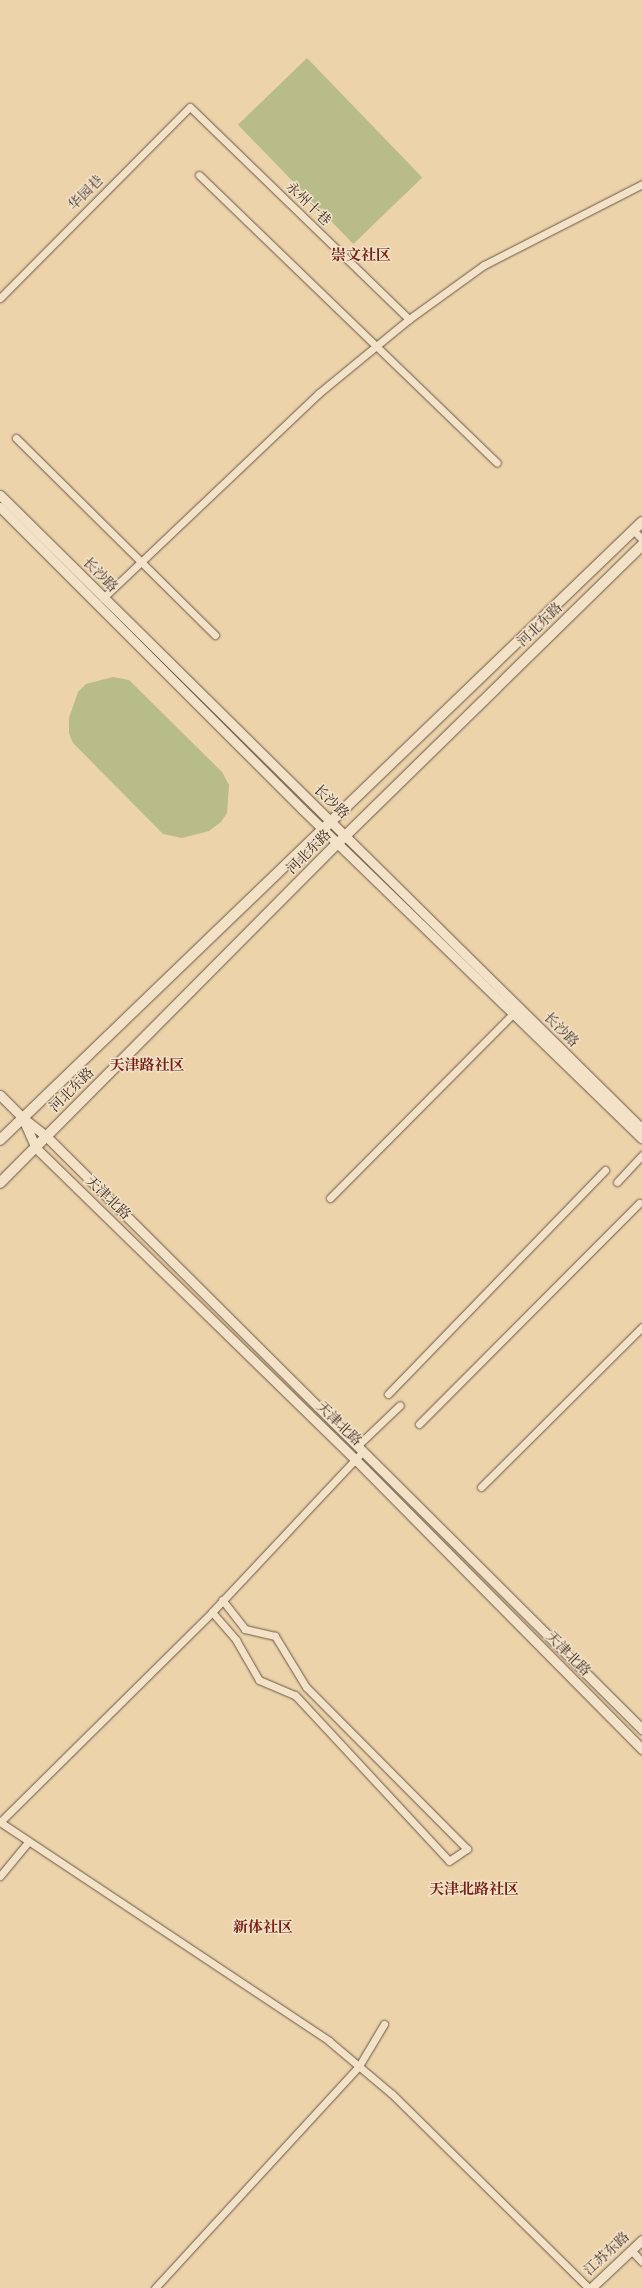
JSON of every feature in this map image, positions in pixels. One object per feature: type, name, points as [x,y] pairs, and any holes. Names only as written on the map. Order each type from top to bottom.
[{"type":"main road","points":[[0,1140],[642,522]]},
{"type":"main road","name":"河北东路","points":[[0,1183],[346,835],[642,545]]},
{"type":"street","name":"华园巷","points":[[0,298],[190,107]]},
{"type":"street","name":"永州十巷","points":[[190,107],[409,319]]},
{"type":"street","points":[[199,175],[375,348],[497,463]]},
{"type":"street","points":[[103,598],[302,409],[409,319],[484,265],[642,184]]},
{"type":"street","points":[[16,438],[215,635]]},
{"type":"street","name":"长沙路","points":[[0,495],[326,825],[338,843],[642,1138]]},
{"type":"street","name":"长沙路","points":[[0,507],[326,825],[346,835],[642,1129]]},
{"type":"street","points":[[633,530],[642,539]]},
{"type":"street","points":[[330,1198],[513,1014]]},
{"type":"street","name":"天津北路","points":[[0,1095],[23,1118],[46,1136],[642,1729]]},
{"type":"street","name":"天津北路","points":[[23,1118],[36,1148],[356,1460],[642,1749]]},
{"type":"street","points":[[617,1182],[642,1155]]},
{"type":"street","points":[[388,1394],[605,1170]]},
{"type":"street","points":[[419,1424],[639,1203]]},
{"type":"street","points":[[481,1486],[642,1327]]},
{"type":"street","points":[[400,1405],[360,1448],[356,1460],[212,1612],[0,1822],[329,2041],[398,2100],[590,2288]]},
{"type":"street","points":[[212,1612],[236,1640],[259,1680],[295,1695],[449,1861],[467,1849],[306,1687],[275,1636],[245,1629],[222,1600]]},
{"type":"street","points":[[0,1876],[29,1841]]},
{"type":"street","points":[[155,2288],[359,2066],[384,2024]]},
{"type":"street","name":"江苏东路","points":[[590,2288],[642,2240]]},
{"type":"street","points":[[631,2250],[642,2262]]},
{"type":"green space","points":[[307,58],[422,177],[353,244],[238,125]]},
{"type":"green space","points":[[113,677],[129,680],[222,772],[229,785],[227,813],[221,822],[209,831],[182,838],[163,834],[73,743],[69,733],[69,718],[78,692],[86,684]]},
{"type":"district","name":"崇文社区","points":[[361,256]]},
{"type":"district","name":"天津路社区","points":[[147,1066]]},
{"type":"district","name":"天津北路社区","points":[[474,1890]]},
{"type":"district","name":"新体社区","points":[[263,1928]]}]
